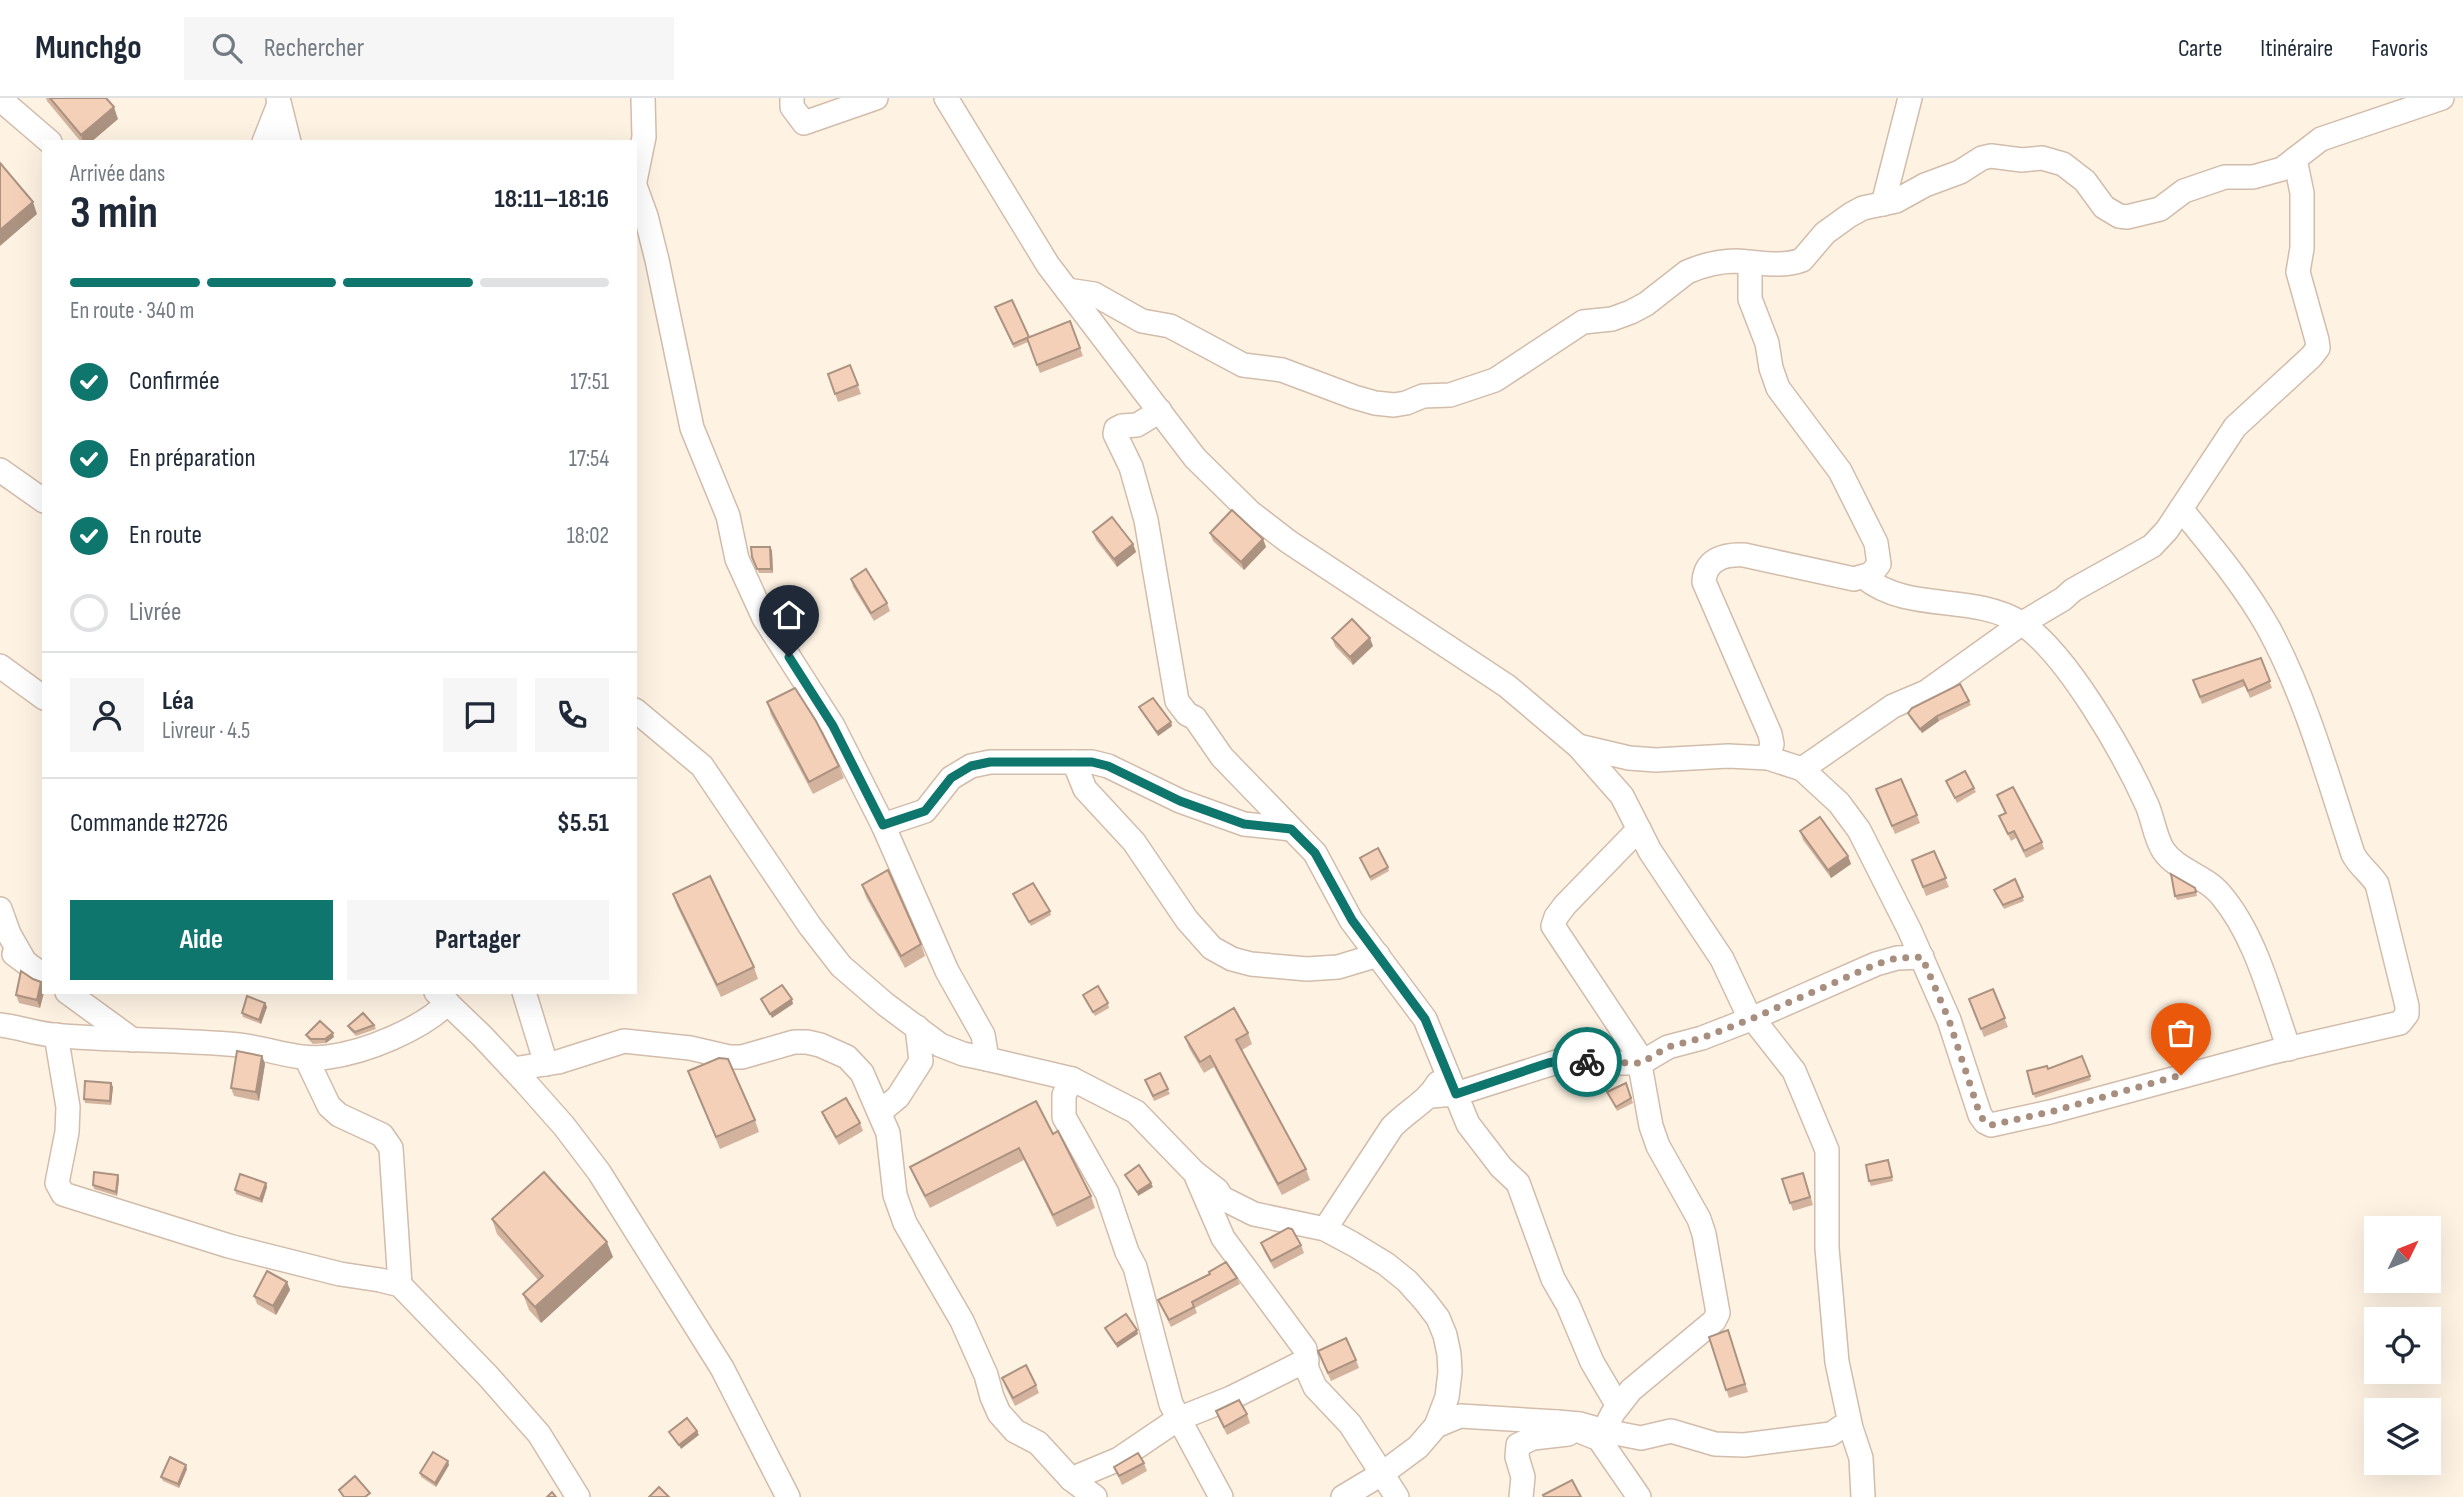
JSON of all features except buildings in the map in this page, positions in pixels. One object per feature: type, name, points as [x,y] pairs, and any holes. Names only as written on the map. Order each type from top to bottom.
[{"type":"street","points":[[637,173],[644,137],[643,98]]},
{"type":"street","points":[[792,98],[792,107],[804,123],[876,98]]},
{"type":"street","points":[[946,98],[1067,290],[1195,458],[1250,512],[1289,542],[1507,685],[1578,746],[1622,796],[1650,851],[1722,959],[1751,1019],[1794,1071],[1827,1150],[1828,1248],[1837,1362],[1849,1422],[1861,1458],[1863,1497]]},
{"type":"street","points":[[1884,204],[1910,98]]},
{"type":"street","points":[[1067,290],[1094,294],[1142,321],[1176,329],[1243,365],[1282,370],[1354,397],[1394,405],[1423,396],[1450,395],[1495,380],[1583,322],[1612,319],[1646,304],[1687,272],[1727,262],[1767,264],[1802,260],[1825,233],[1863,208],[1884,204],[1959,172],[1982,158],[2042,158],[2063,164],[2074,172],[2104,207],[2119,216],[2127,217],[2160,209],[2184,191],[2225,177],[2246,178],[2282,169],[2321,139],[2442,98]]},
{"type":"street","points":[[265,140],[278,101]]},
{"type":"street","points":[[278,101],[288,140]]},
{"type":"street","points":[[7,105],[48,140]]},
{"type":"street","points":[[1802,769],[1893,706],[1926,692],[2073,590],[2152,546],[2167,530],[2235,427],[2311,357],[2318,348],[2298,272],[2302,248],[2302,192],[2295,159]]},
{"type":"street","points":[[637,189],[657,260],[692,428],[728,516],[737,559],[764,618],[833,726],[883,825],[947,971],[983,1035],[987,1059]]},
{"type":"street","points":[[1751,263],[1750,299],[1778,388],[1840,471],[1876,542],[1879,564],[1865,578],[1854,579],[1764,558],[1731,554],[1715,560],[1704,575],[1704,582],[1770,734],[1772,744],[1768,758]]},
{"type":"street","points":[[1160,411],[1137,425],[1116,429],[1115,434],[1131,467],[1146,520],[1177,701],[1187,714],[1195,718],[1222,757],[1315,853],[1352,920],[1425,1019],[1468,1124],[1501,1167],[1518,1183],[1553,1279],[1568,1305],[1592,1362],[1618,1406]]},
{"type":"street","points":[[0,470],[42,500]]},
{"type":"street","points":[[1578,746],[1629,758],[1656,760],[1728,756],[1768,758],[1802,769],[1839,803],[1859,830],[1922,957],[1949,1020],[1980,1115],[1991,1125],[2400,1023],[2407,1014],[2407,1006],[2377,884],[2353,854],[2302,698],[2269,629],[2236,578],[2181,509]]},
{"type":"street","points":[[1865,578],[1875,586],[1892,593],[1983,608],[2021,624],[2042,640],[2064,665],[2110,735],[2147,806],[2162,848],[2173,862],[2204,879],[2219,892],[2235,912],[2246,931],[2289,1049]]},
{"type":"street","points":[[1,668],[42,697]]},
{"type":"street","points":[[637,713],[702,766],[810,926],[841,966],[940,1045],[963,1054],[1072,1079],[1136,1112],[1194,1172],[1217,1189],[1222,1198],[1254,1214],[1325,1229],[1386,1264],[1407,1281],[1438,1318],[1445,1335],[1450,1372],[1447,1397],[1436,1426],[1418,1447],[1383,1473],[1343,1497]]},
{"type":"street","points":[[883,825],[925,811],[951,778],[971,766],[990,762],[1092,762],[1108,766],[1180,801],[1244,824],[1291,829]]},
{"type":"street","points":[[1074,762],[1085,789],[1134,842],[1187,920],[1212,948],[1232,959],[1251,964],[1307,969],[1338,967],[1378,955]]},
{"type":"street","points":[[1602,1435],[1618,1406],[1639,1383],[1714,1321],[1718,1313],[1704,1234],[1699,1219],[1658,1146],[1651,1126],[1641,1063],[1630,1041],[1553,926],[1565,905],[1639,829]]},
{"type":"street","points":[[0,909],[9,934],[24,962]]},
{"type":"street","points":[[0,944],[42,975]]},
{"type":"street","points":[[1430,1096],[1456,1094],[1563,1060],[1641,1063],[1668,1047],[1702,1038],[1751,1019],[1877,964],[1897,958],[1922,957]]},
{"type":"street","points":[[70,994],[133,1040]]},
{"type":"street","points":[[525,994],[546,1064]]},
{"type":"street","points":[[0,1025],[56,1035],[239,1045],[306,1058],[328,1057],[395,1036],[435,1016],[442,998],[513,1069],[564,1126],[599,1172],[722,1368],[788,1497]]},
{"type":"street","points":[[880,1112],[898,1097],[921,1061],[917,1027]]},
{"type":"street","points":[[56,1035],[68,1107],[67,1132],[57,1183],[63,1194],[229,1246],[340,1274],[380,1279],[400,1285],[488,1376],[539,1434],[578,1497]]},
{"type":"street","points":[[513,1069],[546,1064],[624,1041],[690,1048],[729,1057],[743,1057],[794,1042],[807,1042],[847,1057],[855,1064],[888,1133],[895,1195],[905,1223],[962,1321],[986,1375],[999,1413],[1015,1431],[1038,1443],[1071,1479],[1095,1497]]},
{"type":"street","points":[[306,1058],[329,1106],[339,1115],[382,1135],[390,1148],[400,1285]]},
{"type":"street","points":[[1325,1229],[1392,1126],[1430,1096],[1446,1068]]},
{"type":"street","points":[[1072,1079],[1064,1095],[1064,1117],[1107,1193],[1127,1252],[1135,1267],[1165,1386],[1178,1419],[1221,1497]]},
{"type":"street","points":[[1194,1172],[1223,1238],[1274,1310],[1306,1349],[1309,1378],[1350,1424],[1397,1497]]},
{"type":"street","points":[[1071,1479],[1119,1459],[1178,1419],[1231,1398],[1307,1360]]},
{"type":"street","points":[[1447,1397],[1460,1416]]},
{"type":"street","points":[[1436,1426],[1460,1416],[1580,1424],[1602,1435],[1639,1497]]},
{"type":"street","points":[[1521,1497],[1523,1476],[1517,1457],[1518,1445],[1533,1437],[1566,1434],[1641,1438],[1671,1431],[1715,1444],[1744,1445],[1831,1434],[1849,1422]]},
{"type":"way so far","points":[[1587,1062],[1641,1063],[1668,1047],[1702,1038],[1751,1019],[1877,964],[1897,958],[1922,957],[1949,1020],[1980,1115],[1991,1125],[2050,1112],[2181,1075]]},
{"type":"route","points":[[789,657],[833,726],[883,825],[925,811],[951,778],[971,766],[990,762],[1092,762],[1108,766],[1180,801],[1244,824],[1291,829],[1306,841],[1361,934],[1425,1019],[1456,1094],[1548,1063],[1563,1060],[1587,1062]]}]
